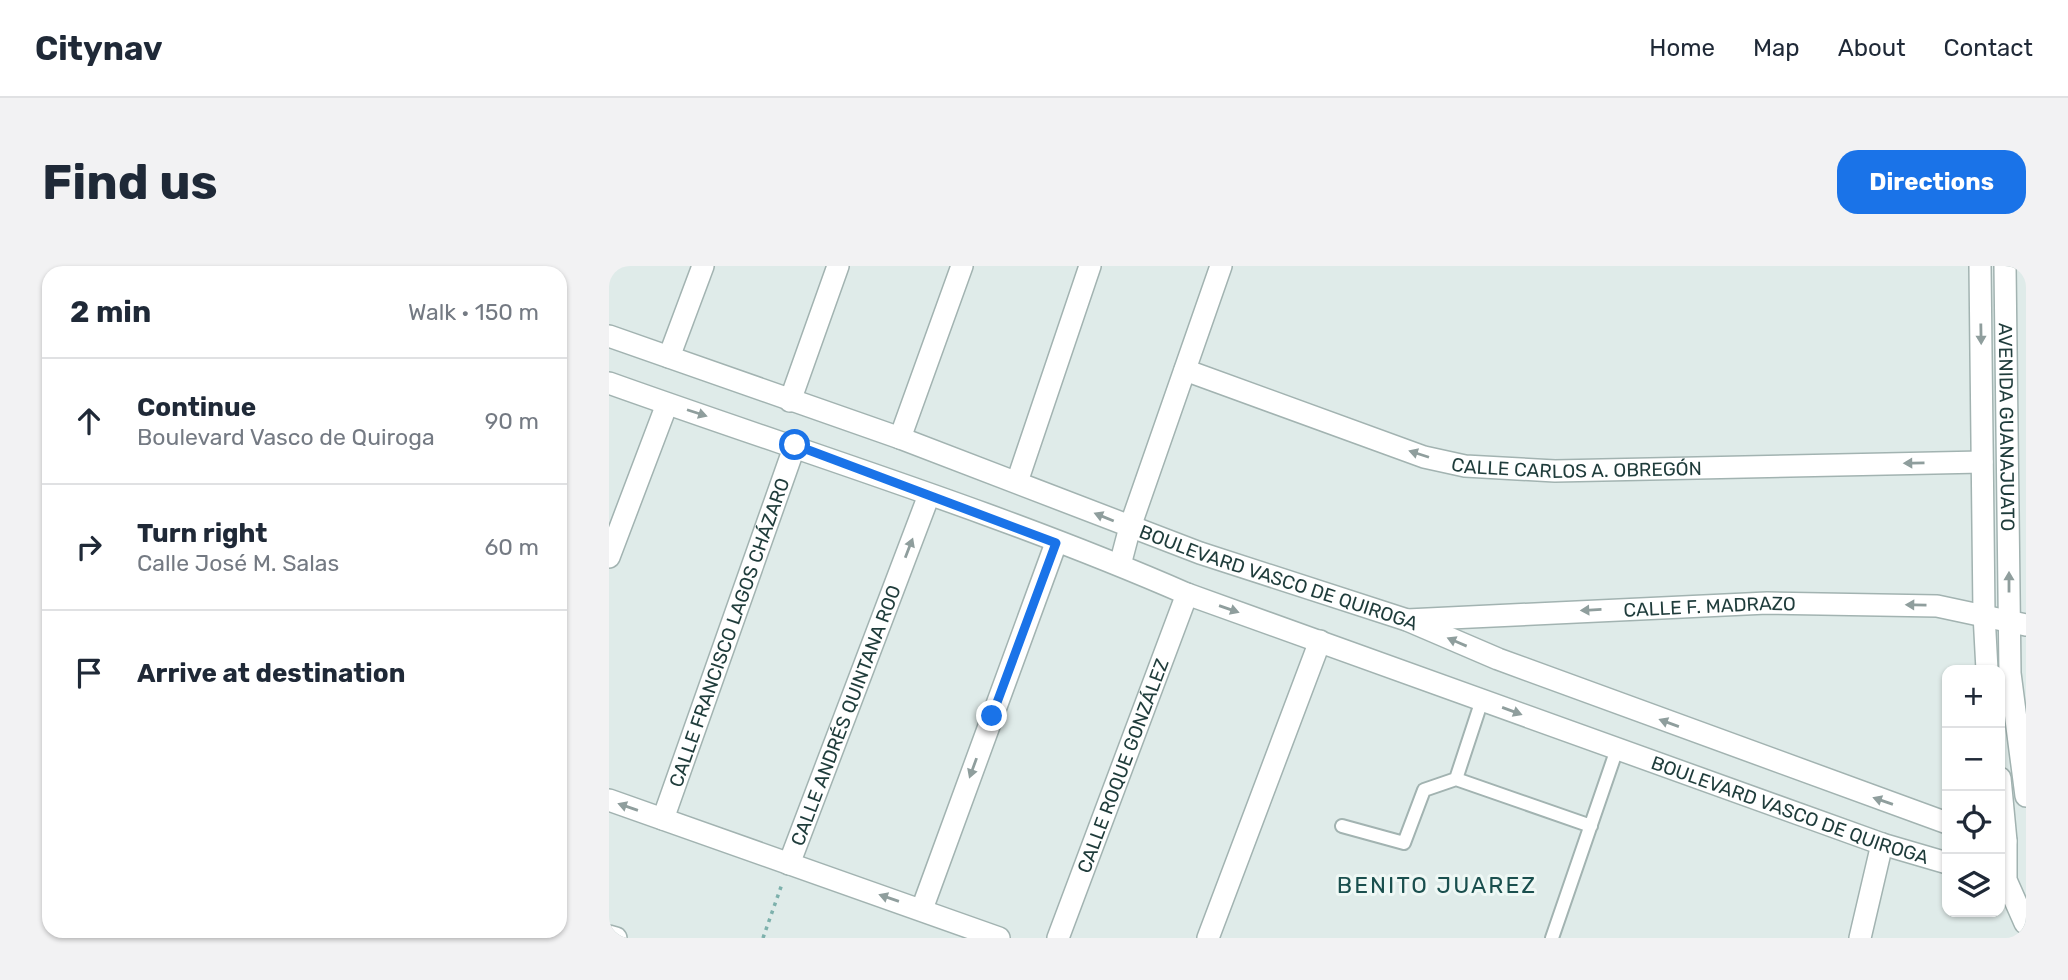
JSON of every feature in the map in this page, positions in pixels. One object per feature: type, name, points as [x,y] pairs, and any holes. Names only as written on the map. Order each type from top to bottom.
[{"type":"street","points":[[669,357],[703,266]]},
{"type":"street","points":[[790,401],[838,266]]},
{"type":"street","points":[[900,438],[962,266]]},
{"type":"street","points":[[1017,482],[1090,266]]},
{"type":"street","points":[[1120,565],[1130,527],[1221,266]]},
{"type":"street","name":"AVENIDA GUANAJUATO","points":[[1980,266],[1987,665]]},
{"type":"street","name":"AVENIDA GUANAJUATO","points":[[2005,266],[2017,376],[2018,622],[2014,717],[2026,796]]},
{"type":"street","name":"BOULEVARD VASCO DE QUIROGA","points":[[609,336],[900,438],[1130,527],[1407,620],[1523,669],[1942,821]]},
{"type":"street","name":"CALLE CARLOS A. OBREGÓN","points":[[1185,370],[1424,457],[1465,466],[1555,471],[1982,462]]},
{"type":"street","name":"BOULEVARD VASCO DE QUIROGA","points":[[609,383],[795,445],[1120,565],[1187,594],[1882,844],[1942,862]]},
{"type":"street","points":[[609,558],[667,404]]},
{"type":"street","name":"CALLE FRANCISCO LAGOS CHÁZARO","points":[[663,819],[795,445]]},
{"type":"street","name":"CALLE ANDRÉS QUINTANA ROO","points":[[789,864],[929,495]]},
{"type":"street","points":[[922,909],[1056,543]]},
{"type":"street","name":"CALLE ROQUE GONZÁLEZ","points":[[1058,938],[1187,594]]},
{"type":"street","name":"CALLE F. MADRAZO","points":[[1407,620],[1767,604],[1937,606],[2018,622]]},
{"type":"street","points":[[1208,938],[1320,641]]},
{"type":"street","points":[[2002,791],[2011,843],[2011,882],[2026,921],[2024,938]]},
{"type":"street","points":[[609,800],[999,938]]},
{"type":"street","points":[[1860,938],[1882,844]]},
{"type":"street","points":[[609,936],[616,938]]},
{"type":"lane","points":[[1456,779],[1482,700]]},
{"type":"lane","points":[[1552,938],[1617,749]]},
{"type":"lane","points":[[1342,826],[1404,843],[1424,790],[1456,779],[1591,826]]},
{"type":"path","name":"CALLE ANDRÉS QUINTANA ROO","points":[[763,938],[789,864]]},
{"type":"district","name":"BENITO JUAREZ","points":[[1437,885]]},
{"type":"route","points":[[795,445],[1056,543],[992,716]]}]
